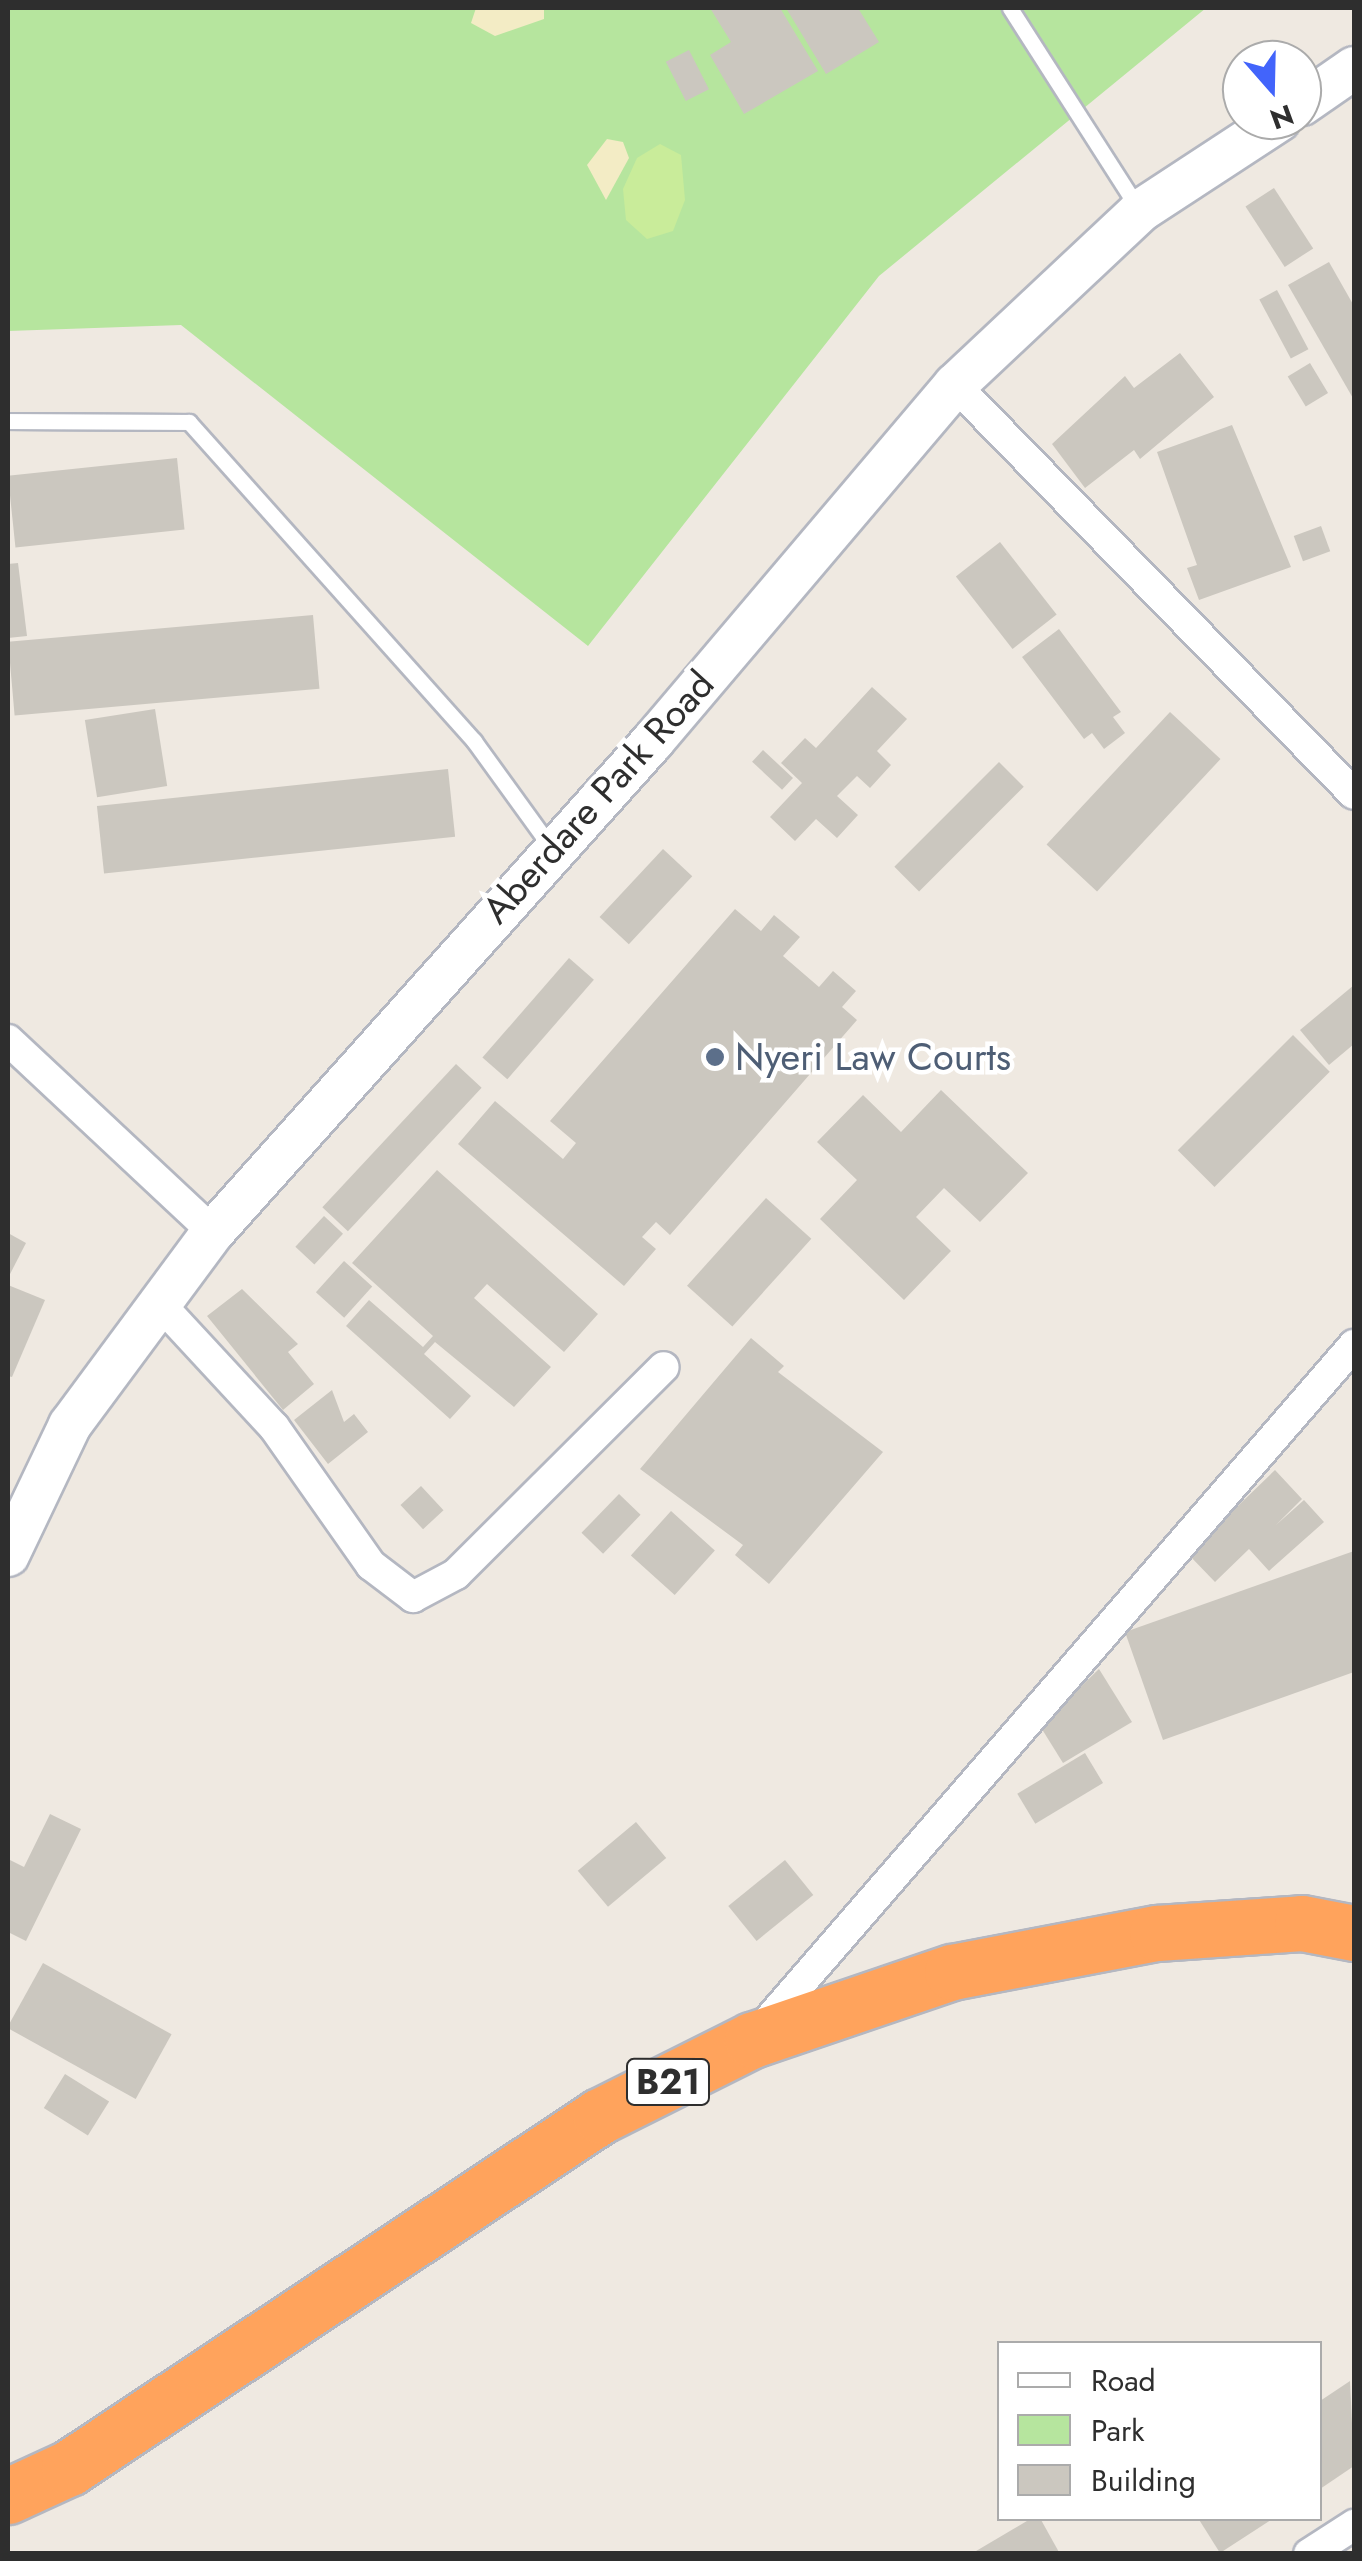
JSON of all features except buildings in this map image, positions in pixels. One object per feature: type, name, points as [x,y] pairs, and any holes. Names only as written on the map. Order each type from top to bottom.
[{"type":"highway","name":"B21","points":[[8,2496],[69,2468],[600,2116],[752,2040],[952,1972],[1157,1933],[1302,1922],[1354,1934]]},
{"type":"highway","name":"B21","points":[[8,2529],[69,2468]]},
{"type":"street","points":[[1322,90],[1354,68]]},
{"type":"street","name":"Aberdare Park Road","points":[[8,1554],[70,1425],[213,1232],[550,846],[653,741],[955,385],[1140,211],[1248,140]]},
{"type":"street","points":[[955,385],[1354,794]]},
{"type":"street","points":[[8,1040],[213,1232]]},
{"type":"street","points":[[159,1304],[274,1427],[371,1565],[413,1597],[456,1574],[664,1367]]},
{"type":"street","points":[[752,2040],[1354,1344]]},
{"type":"street","points":[[1310,2554],[1354,2525]]},
{"type":"lane","points":[[1010,8],[1140,211]]},
{"type":"lane","points":[[8,421],[189,422],[474,741],[550,846]]},
{"type":"green space","points":[[8,8],[1206,8],[879,276],[588,646],[181,325],[8,331]]},
{"type":"green space","points":[[660,144],[681,155],[685,200],[673,231],[647,239],[626,220],[623,189],[637,158]]},
{"type":"sand","points":[[476,8],[544,8],[544,19],[495,36],[471,23]]},
{"type":"sand","points":[[607,139],[623,142],[629,158],[606,200],[587,165]]},
{"type":"place","name":"Nyeri Law Courts","points":[[715,1057]]}]
